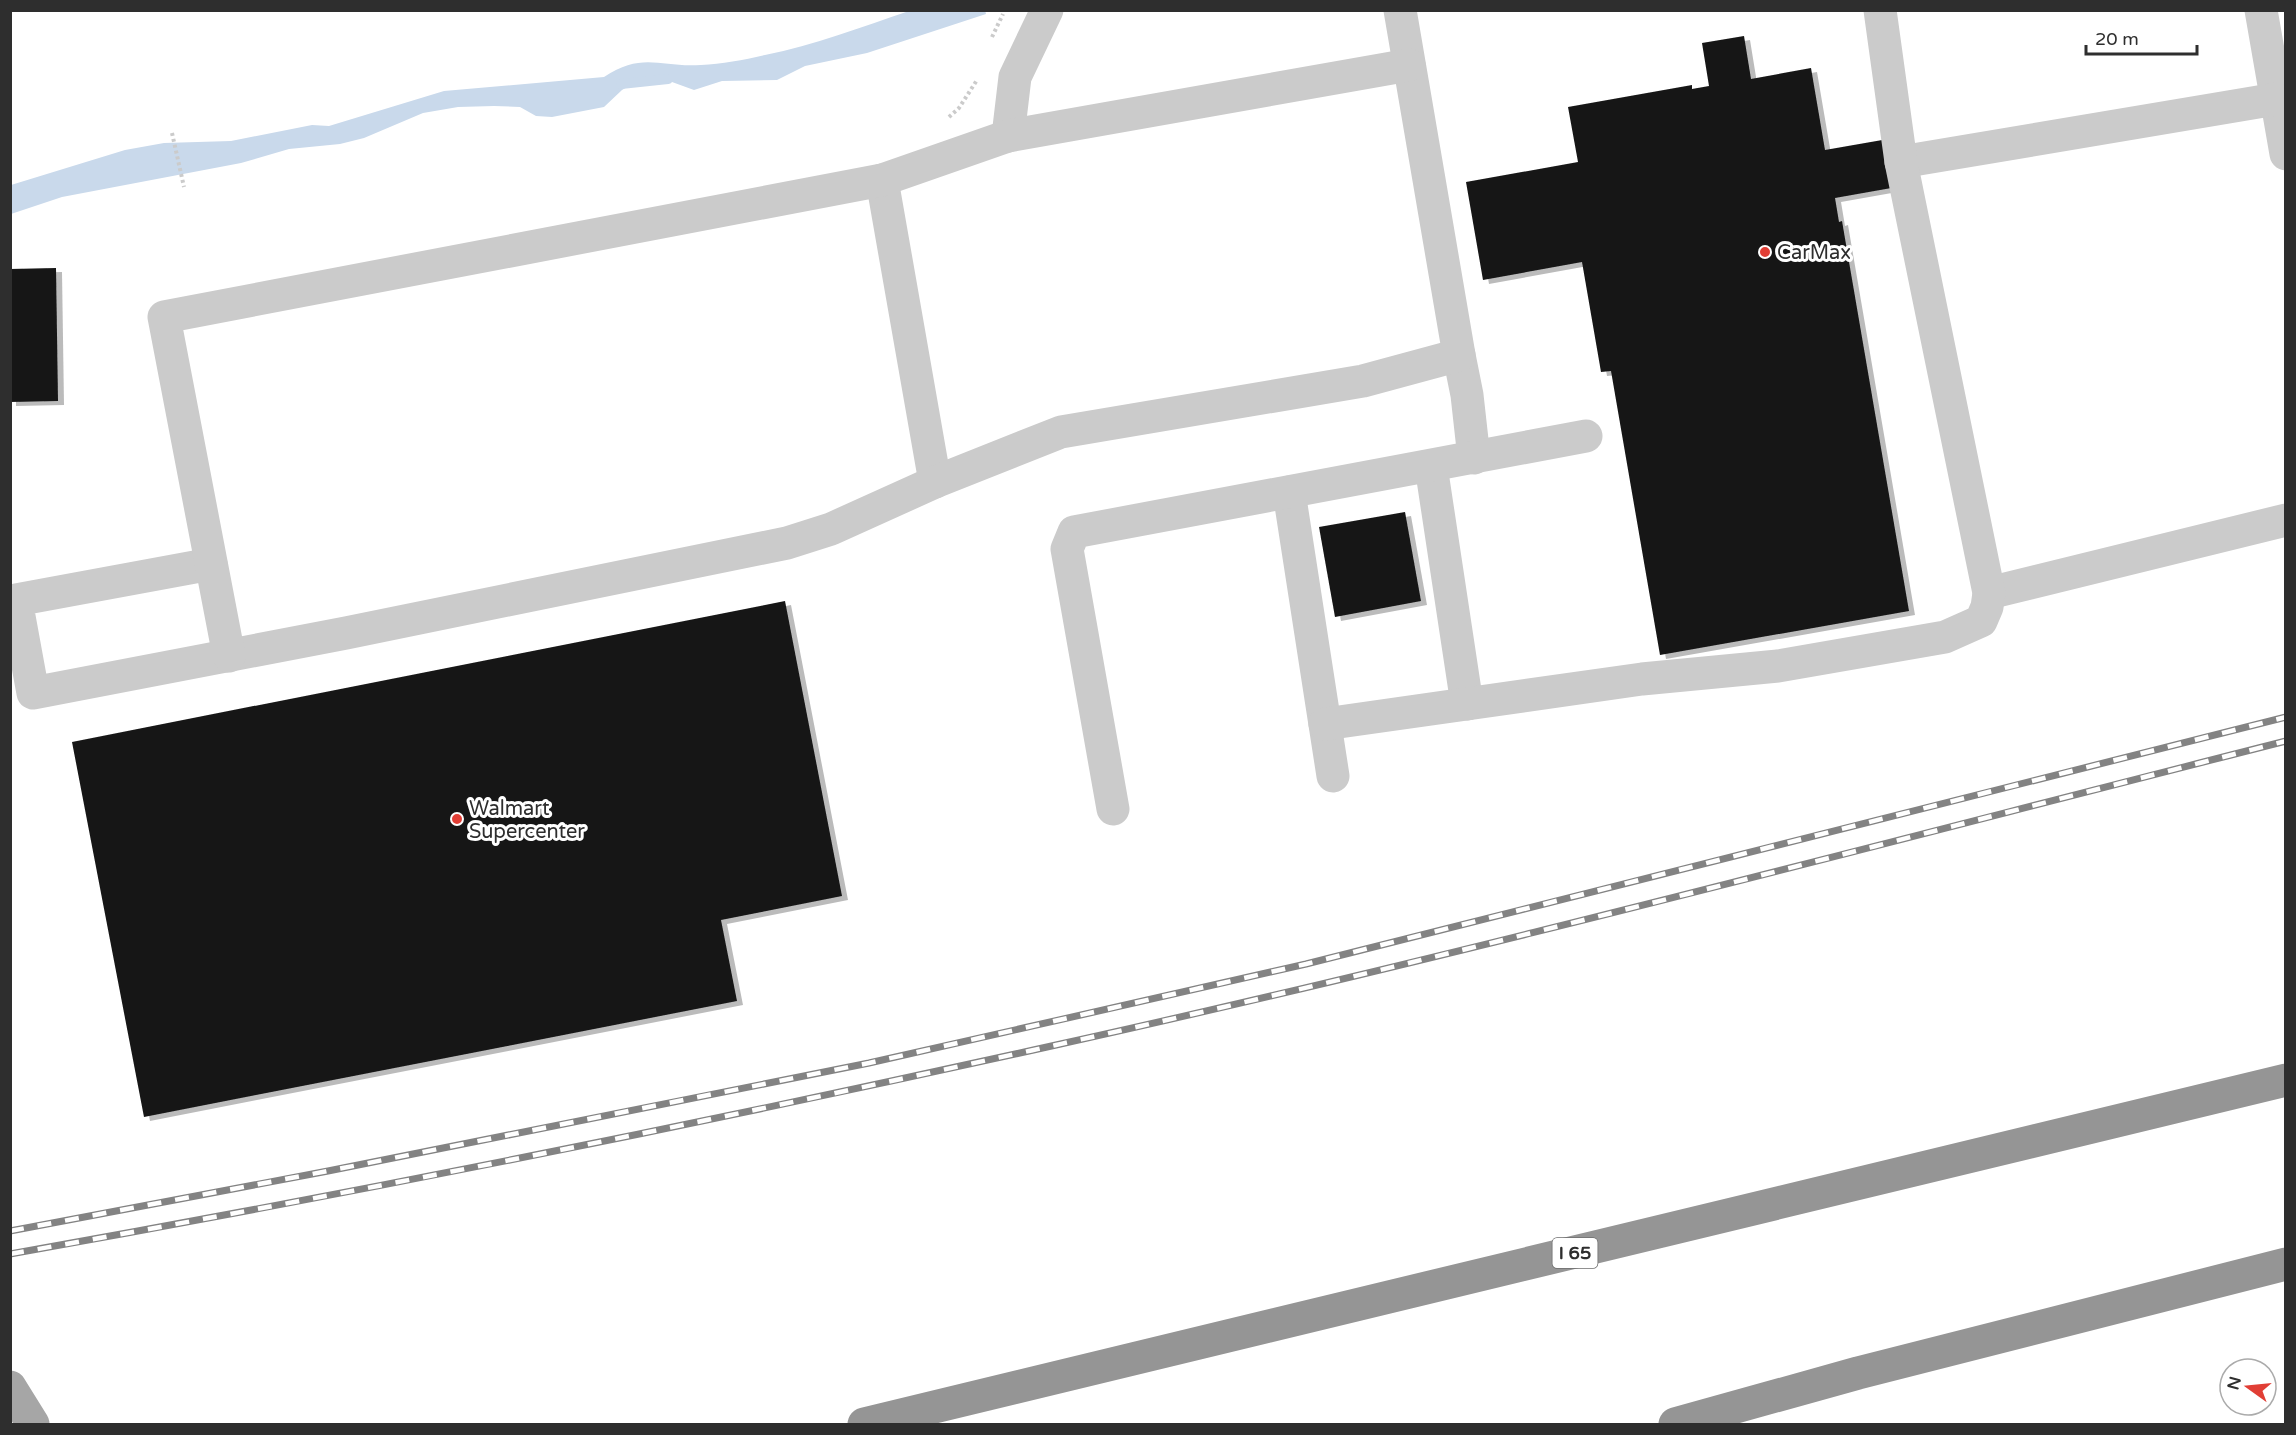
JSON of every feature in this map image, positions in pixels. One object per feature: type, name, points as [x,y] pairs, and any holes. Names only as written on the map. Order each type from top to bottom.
[{"type":"highway","name":"I 65","points":[[864,1425],[2286,1080]]},
{"type":"highway","points":[[1675,1425],[1858,1373],[2286,1264]]},
{"type":"main road","points":[[10,1387],[33,1425]]},
{"type":"lane","points":[[1008,136],[1015,76],[1047,10]]},
{"type":"lane","points":[[1400,10],[1467,395],[1474,458]]},
{"type":"lane","points":[[1325,724],[1642,679],[1778,666],[1945,637],[1981,621],[1989,593],[1901,162],[1880,10]]},
{"type":"lane","points":[[2261,10],[2286,154]]},
{"type":"lane","points":[[228,656],[164,317],[882,180],[1008,136],[1410,65]]},
{"type":"lane","points":[[1901,162],[2276,99]]},
{"type":"lane","points":[[882,180],[935,482]]},
{"type":"lane","points":[[211,564],[16,600],[33,693],[787,543],[831,529],[935,482],[1061,432],[1364,381],[1459,355]]},
{"type":"lane","points":[[1113,808],[1067,549],[1074,532],[1586,436]]},
{"type":"lane","points":[[1431,466],[1467,704]]},
{"type":"lane","points":[[1289,492],[1333,776]]},
{"type":"lane","points":[[1989,593],[2286,520]]},
{"type":"path","points":[[989,45],[995,27],[1005,10]]},
{"type":"path","points":[[945,121],[959,108],[981,73]]},
{"type":"path","points":[[172,133],[184,187]]},
{"type":"water","points":[[985,10],[986,14],[867,53],[805,66],[777,80],[722,81],[694,90],[672,82],[639,80],[622,90],[604,107],[552,117],[536,116],[520,107],[494,106],[458,107],[423,113],[364,138],[340,144],[289,149],[241,163],[62,197],[11,214],[11,185],[125,150],[164,143],[231,141],[312,125],[329,126],[444,91],[604,77],[618,69],[641,63],[701,65],[741,60],[820,41],[909,11]]},
{"type":"building","points":[[1744,36],[1751,79],[1811,68],[1825,150],[1888,139],[1897,187],[1835,198],[1839,222],[1842,221],[1909,611],[1660,655],[1611,371],[1601,372],[1582,262],[1483,280],[1466,182],[1578,162],[1568,107],[1692,85],[1692,89],[1709,86],[1702,43]]},
{"type":"building","points":[[56,268],[58,401],[10,402],[10,269]]},
{"type":"building","points":[[1405,512],[1421,601],[1335,617],[1319,527]]},
{"type":"building","name":"Walmart Supercenter","points":[[785,601],[842,896],[721,920],[737,1001],[144,1117],[72,742]]},
{"type":"waterway","points":[[621,84],[668,79]]},
{"type":"railway","points":[[10,1231],[328,1171],[869,1063],[1306,964],[2286,717]]},
{"type":"railway","points":[[10,1254],[534,1155],[1056,1045],[1518,936],[2286,741]]},
{"type":"place","name":"CarMax","points":[[1765,252]]},
{"type":"place","name":"Walmart Supercenter","points":[[457,819]]}]
